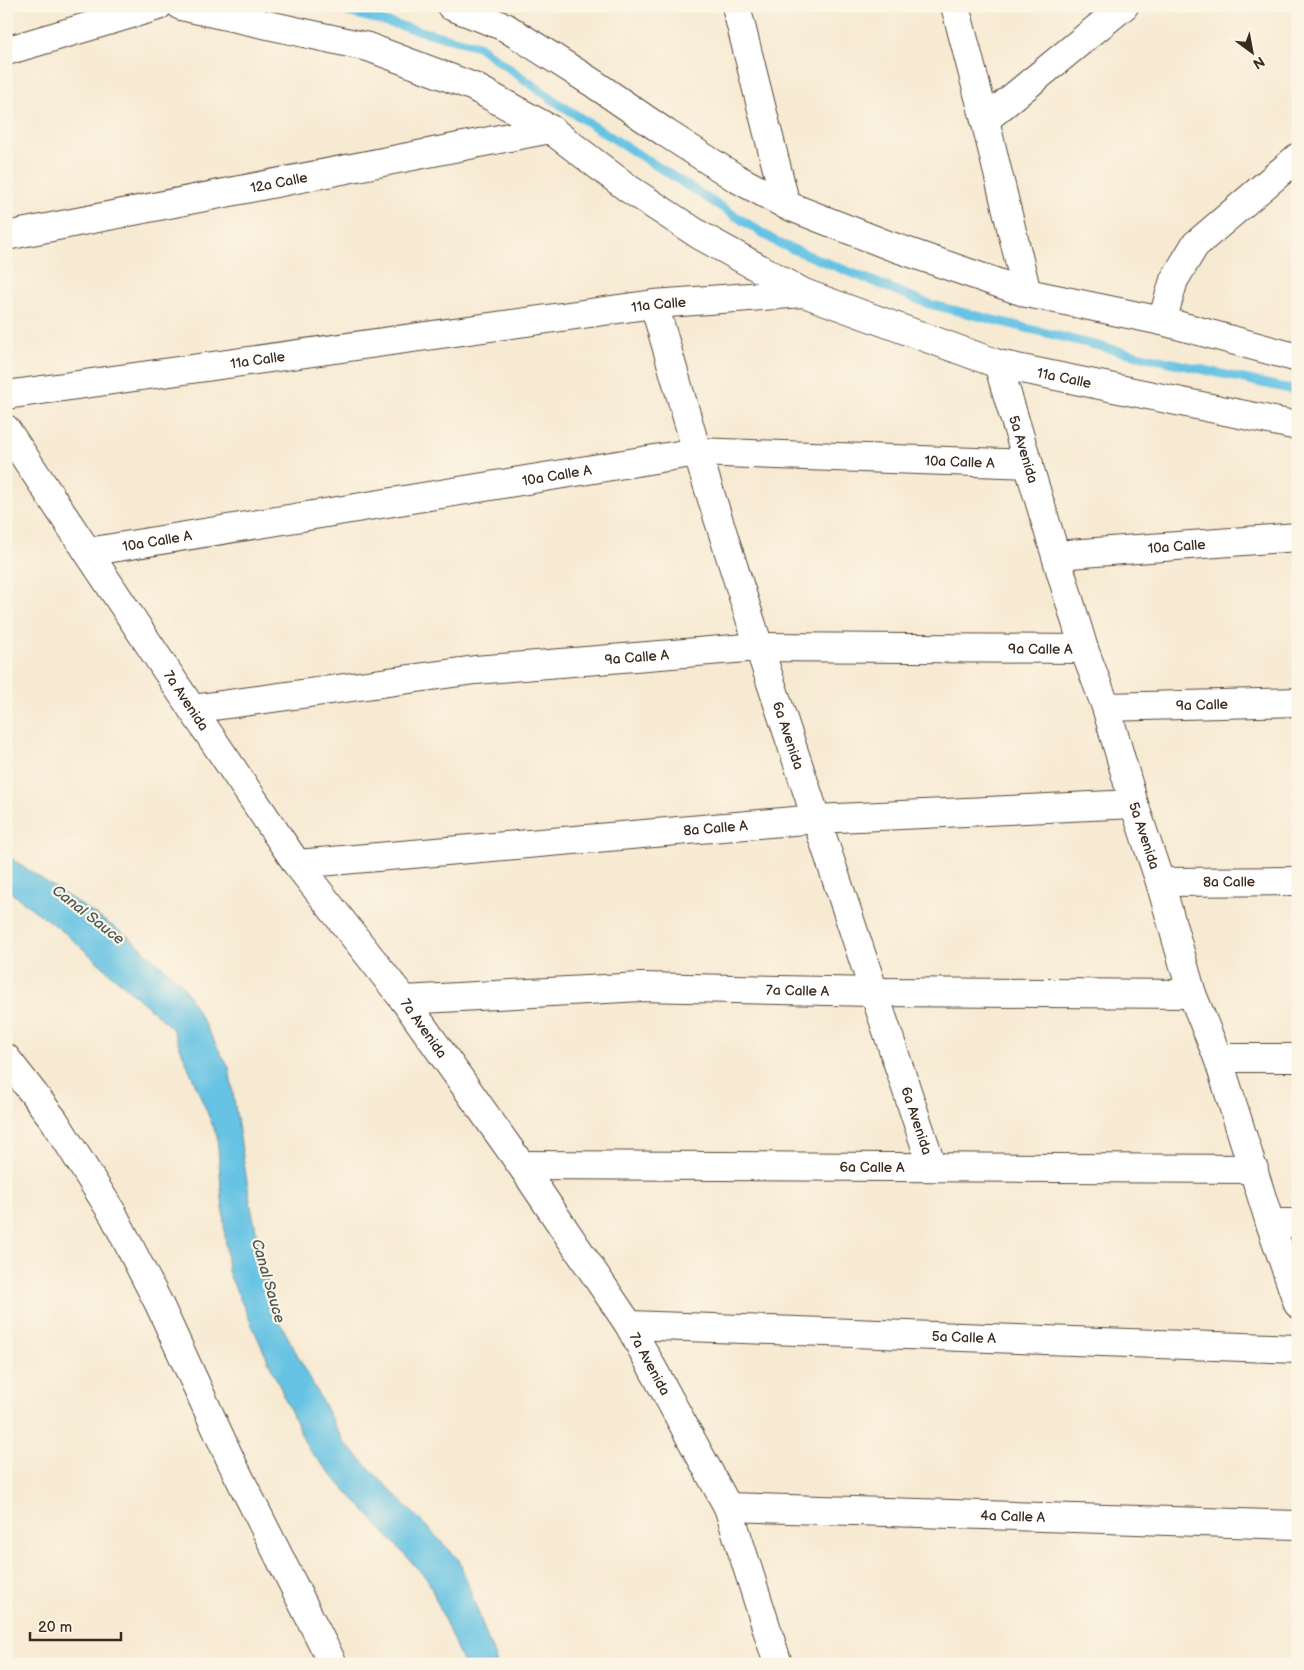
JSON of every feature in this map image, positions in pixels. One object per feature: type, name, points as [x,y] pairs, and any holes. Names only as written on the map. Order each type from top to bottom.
[{"type":"street","points":[[6,52],[158,6]]},
{"type":"street","points":[[181,6],[368,47],[474,87],[550,129],[629,189],[701,236],[804,293]]},
{"type":"street","points":[[451,6],[502,16],[593,83],[666,133],[736,178],[786,205],[888,245],[1027,293],[1162,321],[1298,358]]},
{"type":"street","points":[[736,6],[786,205]]},
{"type":"street","points":[[955,6],[986,120],[1027,293]]},
{"type":"street","points":[[986,120],[1124,6]]},
{"type":"street","name":"12a Calle","points":[[6,236],[550,129]]},
{"type":"street","points":[[1162,321],[1174,280],[1195,245],[1298,157]]},
{"type":"street","name":"11a Calle","points":[[6,395],[654,304],[804,293],[998,364],[1298,426]]},
{"type":"street","name":"6a Avenida","points":[[654,304],[697,452],[759,647],[932,1166]]},
{"type":"street","name":"5a Avenida","points":[[998,364],[1084,649],[1106,707],[1134,804],[1160,882],[1192,994],[1218,1058],[1270,1223],[1298,1304]]},
{"type":"street","name":"7a Avenida","points":[[6,429],[297,864],[404,1000],[521,1165],[630,1325],[728,1507],[778,1664]]},
{"type":"street","name":"10a Calle A","points":[[88,552],[697,452],[1029,464]]},
{"type":"street","name":"10a Calle","points":[[1056,554],[1298,537]]},
{"type":"street","name":"9a Calle A","points":[[192,709],[475,670],[759,647],[1084,649]]},
{"type":"street","name":"9a Calle","points":[[1106,707],[1298,702]]},
{"type":"street","name":"8a Calle A","points":[[297,864],[816,819],[1134,804]]},
{"type":"street","name":"8a Calle","points":[[1160,882],[1298,881]]},
{"type":"street","name":"7a Calle A","points":[[404,1000],[641,987],[874,992],[1192,994]]},
{"type":"street","points":[[6,1058],[54,1120],[113,1214],[159,1304],[232,1463],[333,1664]]},
{"type":"street","points":[[1218,1058],[1298,1058]]},
{"type":"street","name":"6a Calle A","points":[[521,1165],[1254,1169]]},
{"type":"street","points":[[1270,1223],[1298,1223]]},
{"type":"street","name":"5a Calle A","points":[[630,1325],[1298,1349]]},
{"type":"street","name":"4a Calle A","points":[[728,1507],[1298,1525]]},
{"type":"water","name":"Canal Sauce","points":[[6,855],[130,938],[182,984],[229,1068],[251,1207],[273,1309],[343,1441],[459,1560],[497,1664],[463,1664],[428,1580],[308,1449],[228,1272],[217,1136],[172,1028],[65,933],[6,889]]},
{"type":"waterway","points":[[325,6],[478,46],[556,102],[778,243],[929,304],[1115,350],[1298,391]]}]
